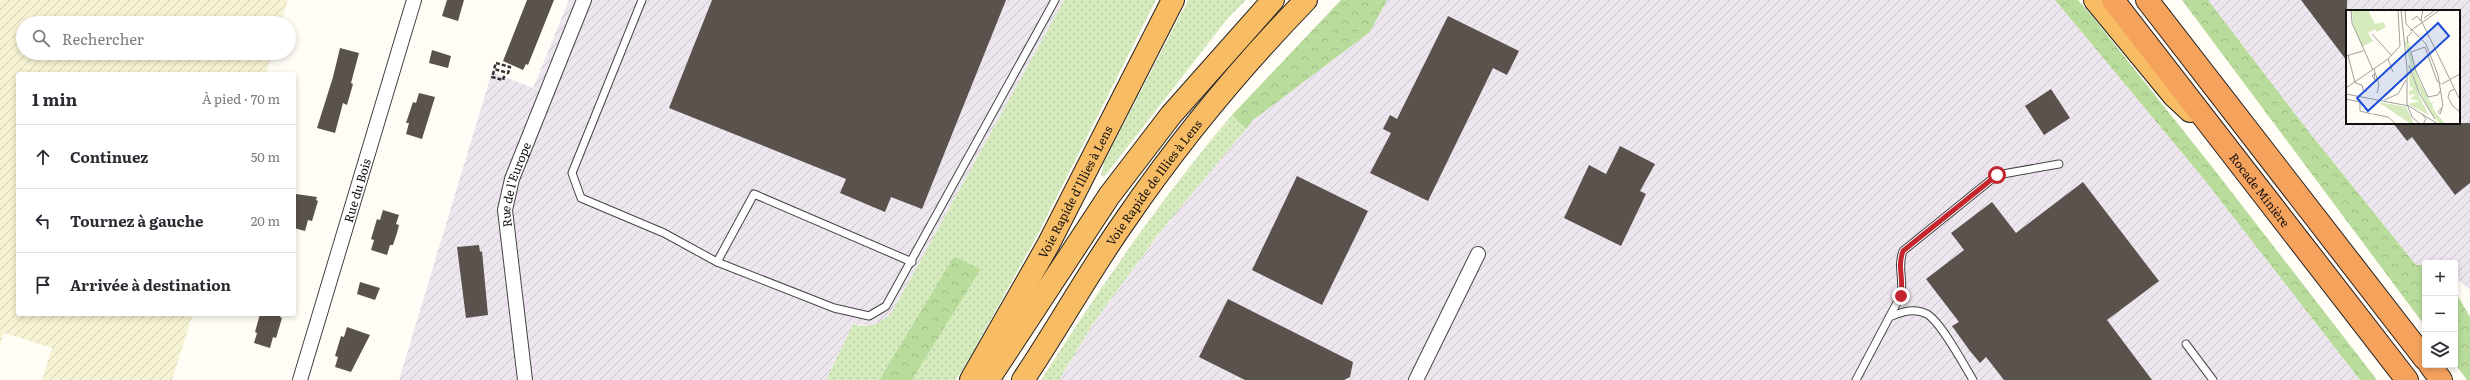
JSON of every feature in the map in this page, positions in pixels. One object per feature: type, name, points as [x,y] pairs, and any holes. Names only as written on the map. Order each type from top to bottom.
[{"type":"highway","name":"Voie Rapide d’Illies à Lens","points":[[971,380],[1048,245],[1173,0]]},
{"type":"highway","points":[[988,380],[1119,183],[1171,114],[1273,0]]},
{"type":"highway","name":"Voie Rapide de Illies à Lens","points":[[1023,380],[1124,222],[1185,139],[1233,80],[1306,0]]},
{"type":"highway","points":[[2094,0],[2174,96],[2218,136]]},
{"type":"highway","name":"Rocade Minière","points":[[2113,0],[2408,380]]},
{"type":"highway","points":[[2147,0],[2422,355]]},
{"type":"highway","points":[[2432,368],[2441,380]]},
{"type":"street","name":"Rue du Bois","points":[[300,380],[414,0]]},
{"type":"street","name":"Rue de l'Europe","points":[[525,380],[505,210],[512,180],[584,0]]},
{"type":"street","points":[[1416,380],[1478,254]]},
{"type":"lane","points":[[642,0],[572,173],[581,198],[664,233],[717,262],[834,308],[869,316],[886,306],[912,262],[1055,0]]},
{"type":"lane","points":[[1856,380],[1892,316],[1901,296],[1903,281],[1899,263],[1903,251],[1997,175],[2059,164]]},
{"type":"lane","points":[[717,262],[754,194],[912,262]]},
{"type":"lane","points":[[1892,316],[1902,311],[1914,310],[1928,314],[1942,331],[1973,380]]},
{"type":"lane","points":[[2186,344],[2213,380]]},
{"type":"path","points":[[494,70],[508,73],[510,67],[496,63],[494,70],[492,77],[503,80],[505,74]]},
{"type":"shaded area","points":[[0,0],[288,0],[283,16],[16,16],[16,60],[270,60],[267,72],[16,72],[16,316],[192,316],[172,380],[42,380],[52,348],[4,333],[0,345]]},
{"type":"shaded area","points":[[569,0],[1064,0],[892,312],[881,322],[871,326],[853,324],[826,380],[399,380],[492,72],[533,88]]},
{"type":"shaded area","points":[[1387,0],[2055,0],[2203,178],[2360,380],[1059,380],[1093,324],[1157,236],[1253,120],[1370,32]]},
{"type":"shaded area","points":[[2208,0],[2470,0],[2470,290],[2458,280],[2458,260],[2422,260],[2422,265],[2416,265],[2305,127]]},
{"type":"green space","points":[[1064,0],[1156,0],[1038,234],[965,366],[955,380],[912,380],[981,269],[954,256],[879,380],[826,380],[853,324],[870,326],[883,320],[892,312]]},
{"type":"green space","points":[[1188,0],[1246,0],[1228,18],[1104,177],[1101,175],[1104,162]]},
{"type":"green space","points":[[1341,0],[1387,0],[1370,32],[1253,120],[1246,129],[1232,115]]},
{"type":"green space","points":[[2055,0],[2078,0],[2092,16],[2213,168],[2377,380],[2360,380],[2203,178]]},
{"type":"green space","points":[[2182,0],[2208,0],[2305,127],[2416,265],[2422,265],[2422,322]]},
{"type":"green space","points":[[1232,115],[1246,129],[1157,236],[1093,324],[1059,380],[1041,380],[1132,244],[1180,178]]},
{"type":"green space","points":[[954,256],[981,269],[912,380],[879,380]]},
{"type":"green space","points":[[2458,296],[2470,317],[2470,380],[2467,380],[2458,368]]},
{"type":"building","points":[[447,0],[464,0],[458,21],[442,16]]},
{"type":"building","points":[[527,0],[554,0],[528,65],[526,64],[523,70],[503,61]]},
{"type":"building","points":[[712,0],[1006,0],[922,209],[891,197],[885,212],[840,193],[846,179],[669,108]]},
{"type":"building","points":[[2301,0],[2347,0],[2346,60]]},
{"type":"building","points":[[1448,16],[1519,51],[1507,75],[1493,68],[1428,201],[1370,173],[1391,133],[1383,129],[1390,115],[1397,119]]},
{"type":"building","points":[[340,48],[359,53],[347,105],[343,103],[335,133],[317,128],[333,77]]},
{"type":"building","points":[[432,50],[451,56],[448,68],[429,63]]},
{"type":"building","points":[[2051,89],[2070,118],[2044,135],[2025,106]]},
{"type":"building","points":[[419,93],[435,97],[422,139],[406,134],[409,123],[406,123],[413,102],[416,103]]},
{"type":"building","points":[[2470,123],[2470,183],[2455,195],[2412,137],[2407,141],[2394,124]]},
{"type":"building","points":[[1620,146],[1655,164],[1640,191],[1646,194],[1621,246],[1564,218],[1589,165],[1606,174]]},
{"type":"building","points":[[1297,176],[1368,211],[1322,305],[1252,270]]},
{"type":"building","points":[[2083,182],[2159,281],[2107,320],[2152,380],[2004,380],[1986,357],[1980,363],[1970,351],[1952,326],[1959,322],[1926,279],[1964,250],[1951,233],[1992,202],[2016,233]]},
{"type":"building","points":[[296,194],[317,197],[316,200],[318,201],[312,221],[308,220],[305,231],[296,229]]},
{"type":"building","points":[[383,210],[399,215],[396,224],[399,225],[397,233],[393,245],[390,245],[387,255],[371,250],[374,240],[371,239],[377,219],[380,220]]},
{"type":"building","points":[[479,245],[480,252],[482,251],[488,315],[466,318],[457,247]]},
{"type":"building","points":[[360,282],[380,288],[375,300],[357,294]]},
{"type":"building","points":[[1228,299],[1353,362],[1350,377],[1344,380],[1245,380],[1199,357]]},
{"type":"building","points":[[259,316],[280,316],[282,318],[276,338],[273,337],[270,348],[254,343],[257,333],[255,332]]},
{"type":"building","points":[[347,327],[370,335],[351,372],[335,367],[338,357],[335,356],[341,336],[344,337]]},
{"type":"route","points":[[1901,296],[1903,281],[1899,263],[1903,251],[1997,175]]}]
